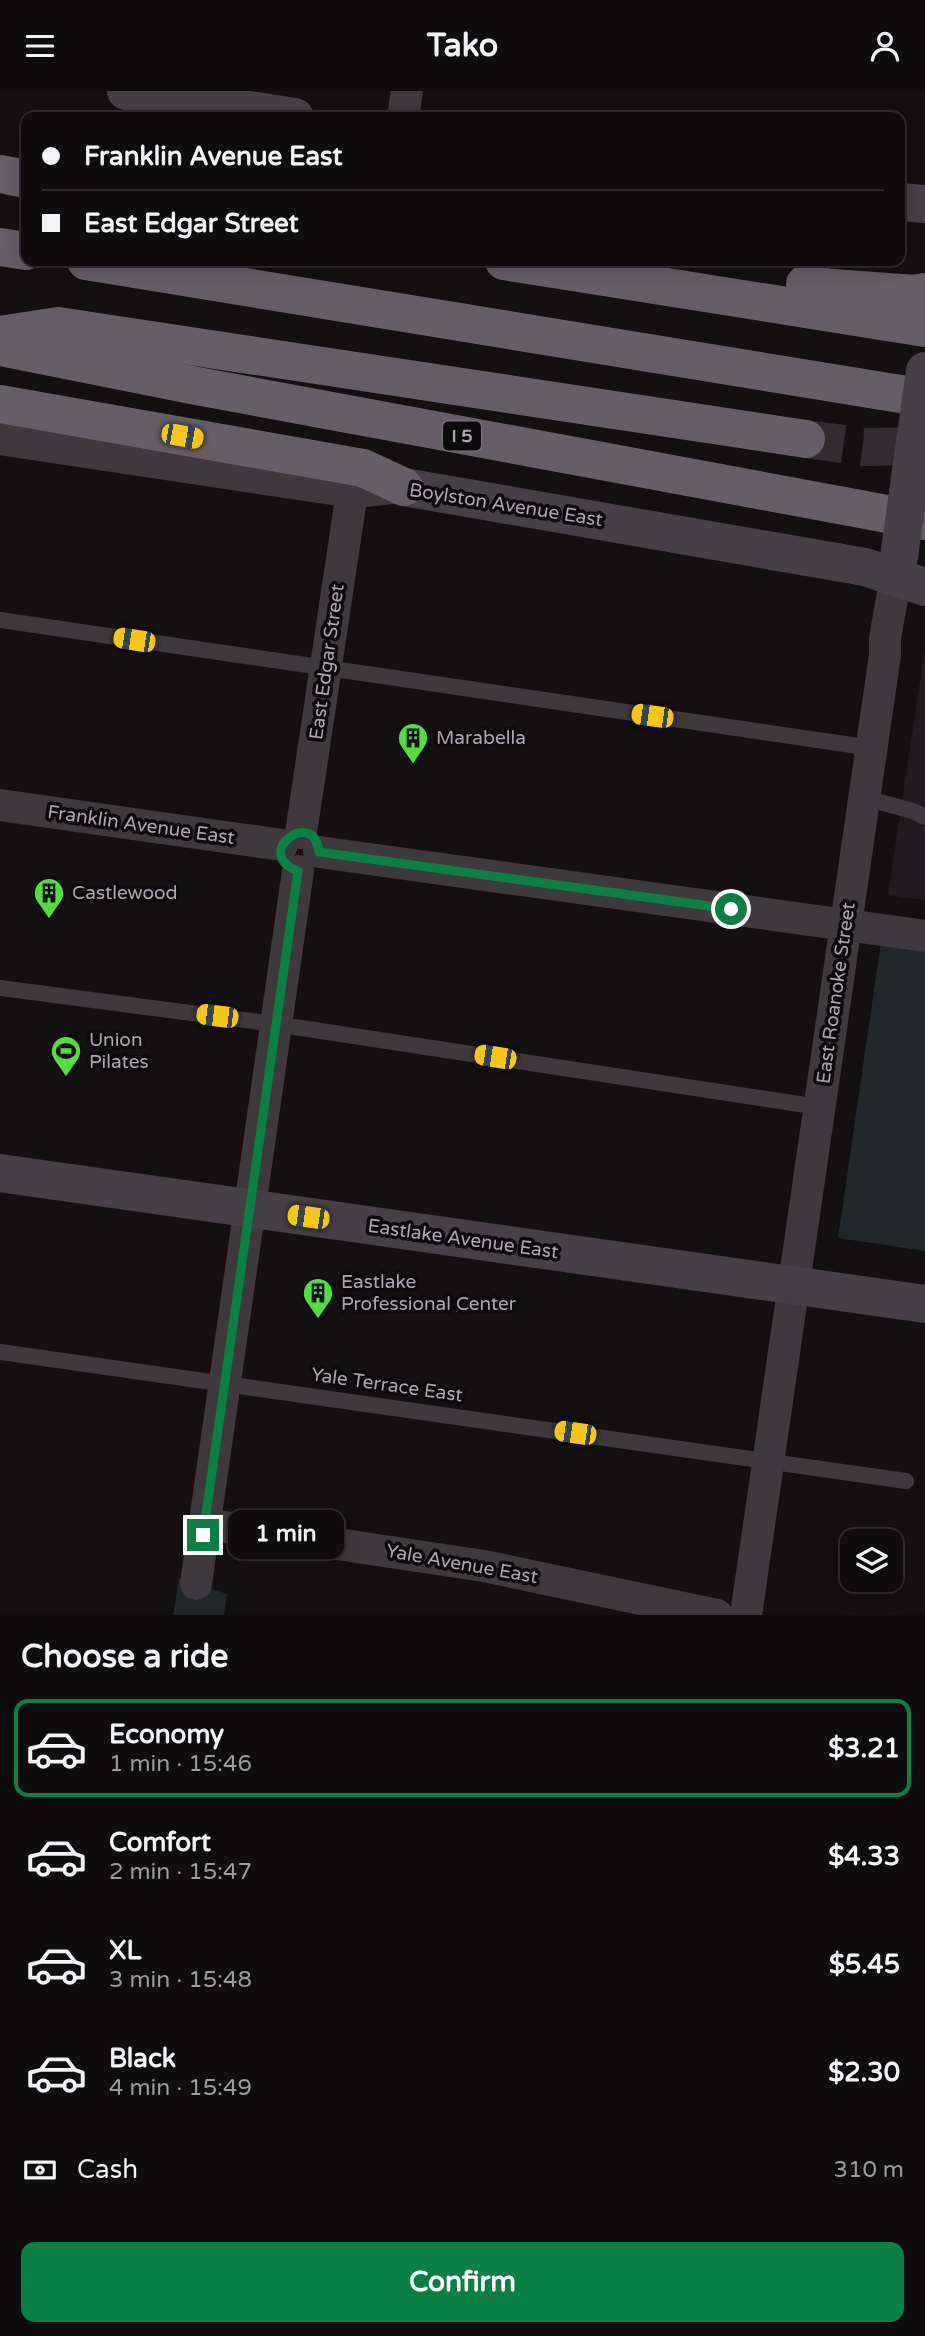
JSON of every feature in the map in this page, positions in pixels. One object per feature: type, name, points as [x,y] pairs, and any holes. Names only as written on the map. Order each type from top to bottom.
[{"type":"highway","points":[[0,174],[21,178]]},
{"type":"highway","points":[[0,247],[21,250]]},
{"type":"highway","points":[[117,266],[925,398]]},
{"type":"highway","points":[[535,266],[925,328]]},
{"type":"highway","points":[[687,266],[833,288],[915,294],[925,292]]},
{"type":"highway","points":[[0,335],[58,326],[806,439]]},
{"type":"highway","name":"I 5","points":[[0,347],[925,521]]},
{"type":"highway","points":[[0,404],[363,468],[404,487]]},
{"type":"main road","points":[[126,91],[262,112]]},
{"type":"main road","points":[[905,202],[925,204]]},
{"type":"main road","name":"East Roanoke Street","points":[[907,574],[925,371]]},
{"type":"main road","name":"Boylston Avenue East","points":[[404,487],[907,574]]},
{"type":"main road","name":"Eastlake Avenue East","points":[[0,1173],[925,1304]]},
{"type":"street","points":[[404,112],[407,91]]},
{"type":"street","name":"Boylston Avenue East","points":[[0,439],[352,492],[404,487]]},
{"type":"street","name":"East Edgar Street","points":[[196,1584],[352,492]]},
{"type":"street","name":"East Roanoke Street","points":[[746,1615],[865,798],[885,655],[885,638],[907,574]]},
{"type":"street","name":"Franklin Avenue East","points":[[0,805],[300,850],[925,936]]},
{"type":"street","name":"Yale Avenue East","points":[[205,1524],[484,1566],[717,1615]]},
{"type":"lane","points":[[0,620],[872,748]]},
{"type":"lane","points":[[865,798],[925,817]]},
{"type":"lane","points":[[0,988],[275,1024],[820,1107]]},
{"type":"lane","name":"Yale Terrace East","points":[[0,1352],[906,1481]]},
{"type":"shaded area","points":[[925,648],[925,900],[888,895]]},
{"type":"shaded area","points":[[881,942],[925,949],[925,1251],[838,1238]]},
{"type":"shaded area","points":[[179,1578],[227,1594],[224,1615],[173,1615]]},
{"type":"tunnel","points":[[806,439],[864,447],[925,446]]},
{"type":"place","name":"Marabella","points":[[413,765]]},
{"type":"place","name":"Castlewood","points":[[49,920]]},
{"type":"place","name":"Union Pilates","points":[[66,1078]]},
{"type":"place","name":"Eastlake Professional Center","points":[[318,1320]]},
{"type":"route","points":[[203,1535],[298,871],[282,859],[284,841],[293,834],[306,833],[315,840],[319,852],[731,909]]}]
